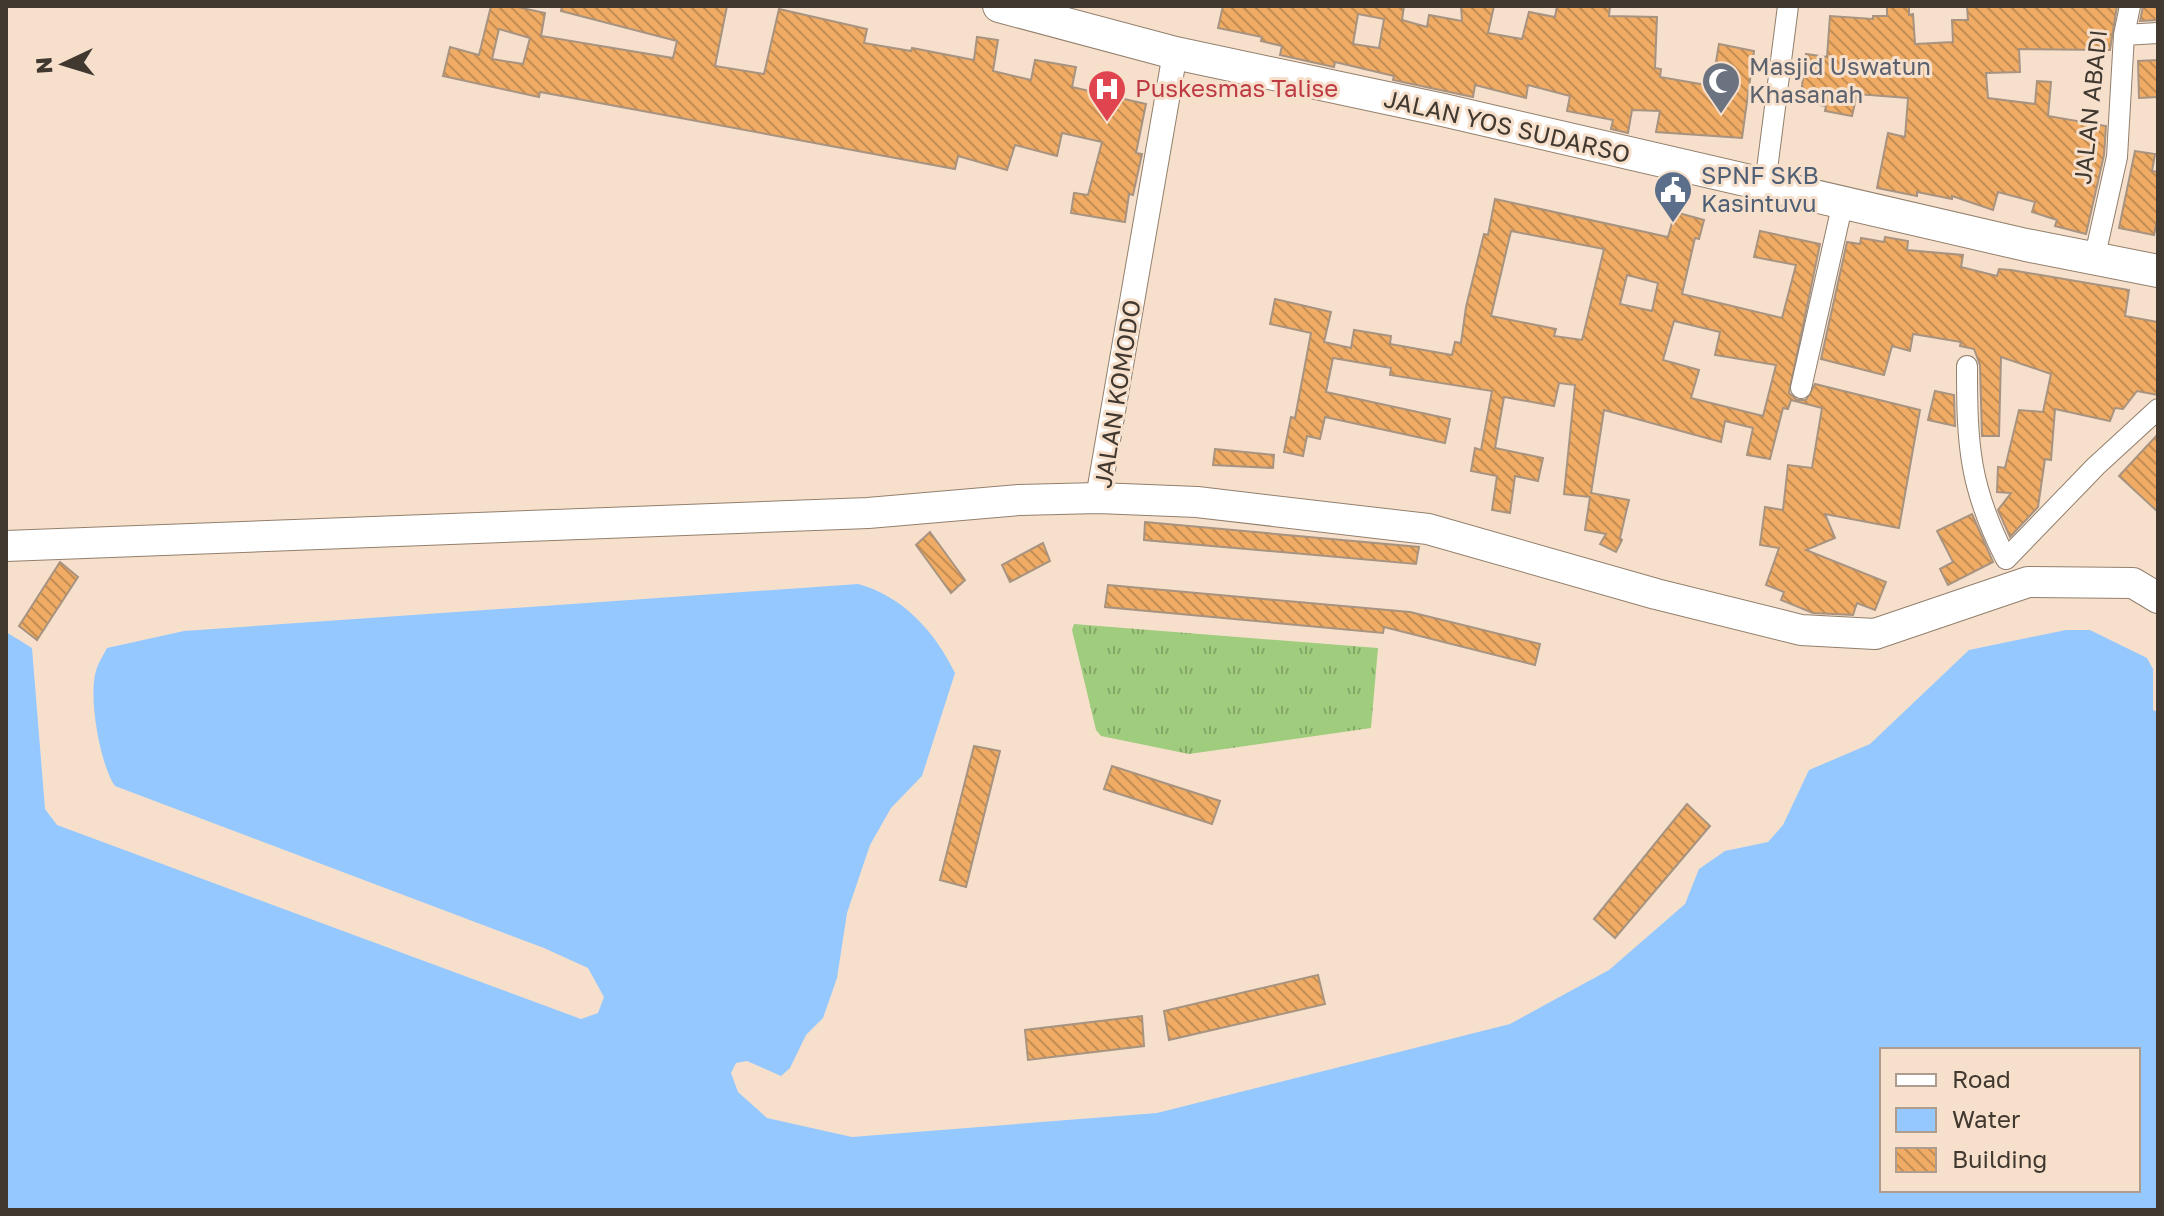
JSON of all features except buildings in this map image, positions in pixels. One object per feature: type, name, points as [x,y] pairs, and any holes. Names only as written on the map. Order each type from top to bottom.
[{"type":"highway","name":"JALAN YOS SUDARSO","points":[[999,6],[1175,53],[1443,110],[2094,260],[2158,271]]},
{"type":"main road","name":"JALAN KOMODO","points":[[1098,498],[1197,502],[1380,521],[1482,543],[1656,594],[1801,630],[1875,634],[2028,582],[2133,583],[2158,598]]},
{"type":"main road","points":[[6,546],[868,513],[1019,500],[1098,498]]},
{"type":"street","points":[[1765,185],[1788,6]]},
{"type":"street","name":"JALAN ABADI","points":[[2094,260],[2117,157],[2124,35],[2130,6]]},
{"type":"street","points":[[2124,35],[2158,33]]},
{"type":"street","name":"JALAN KOMODO","points":[[1098,498],[1175,53]]},
{"type":"street","points":[[1801,388],[1843,202]]},
{"type":"street","points":[[1967,366],[1969,460],[1986,521],[2006,559],[2096,466],[2158,409]]},
{"type":"green space","points":[[1074,624],[1378,648],[1371,728],[1189,754],[1101,736],[1096,730],[1072,630]]},
{"type":"water","points":[[858,584],[889,597],[927,630],[955,673],[922,776],[891,808],[870,845],[847,913],[837,978],[823,1018],[806,1035],[790,1068],[781,1076],[747,1061],[736,1063],[731,1073],[738,1092],[767,1118],[852,1137],[1157,1113],[1510,1024],[1609,970],[1685,904],[1699,869],[1725,851],[1768,842],[1783,825],[1809,770],[1870,744],[1969,650],[2066,630],[2090,630],[2147,658],[2153,669],[2153,710],[2158,712],[2158,1210],[6,1210],[6,632],[32,648],[45,809],[57,825],[581,1019],[598,1013],[604,997],[588,968],[544,948],[115,786],[105,763],[93,697],[98,665],[107,648],[184,631]]},
{"type":"place","name":"Masjid Uswatun Khasanah","points":[[1721,115]]},
{"type":"place","name":"Puskesmas Talise","points":[[1107,123]]},
{"type":"place","name":"SPNF SKB Kasintuvu","points":[[1673,224]]}]
